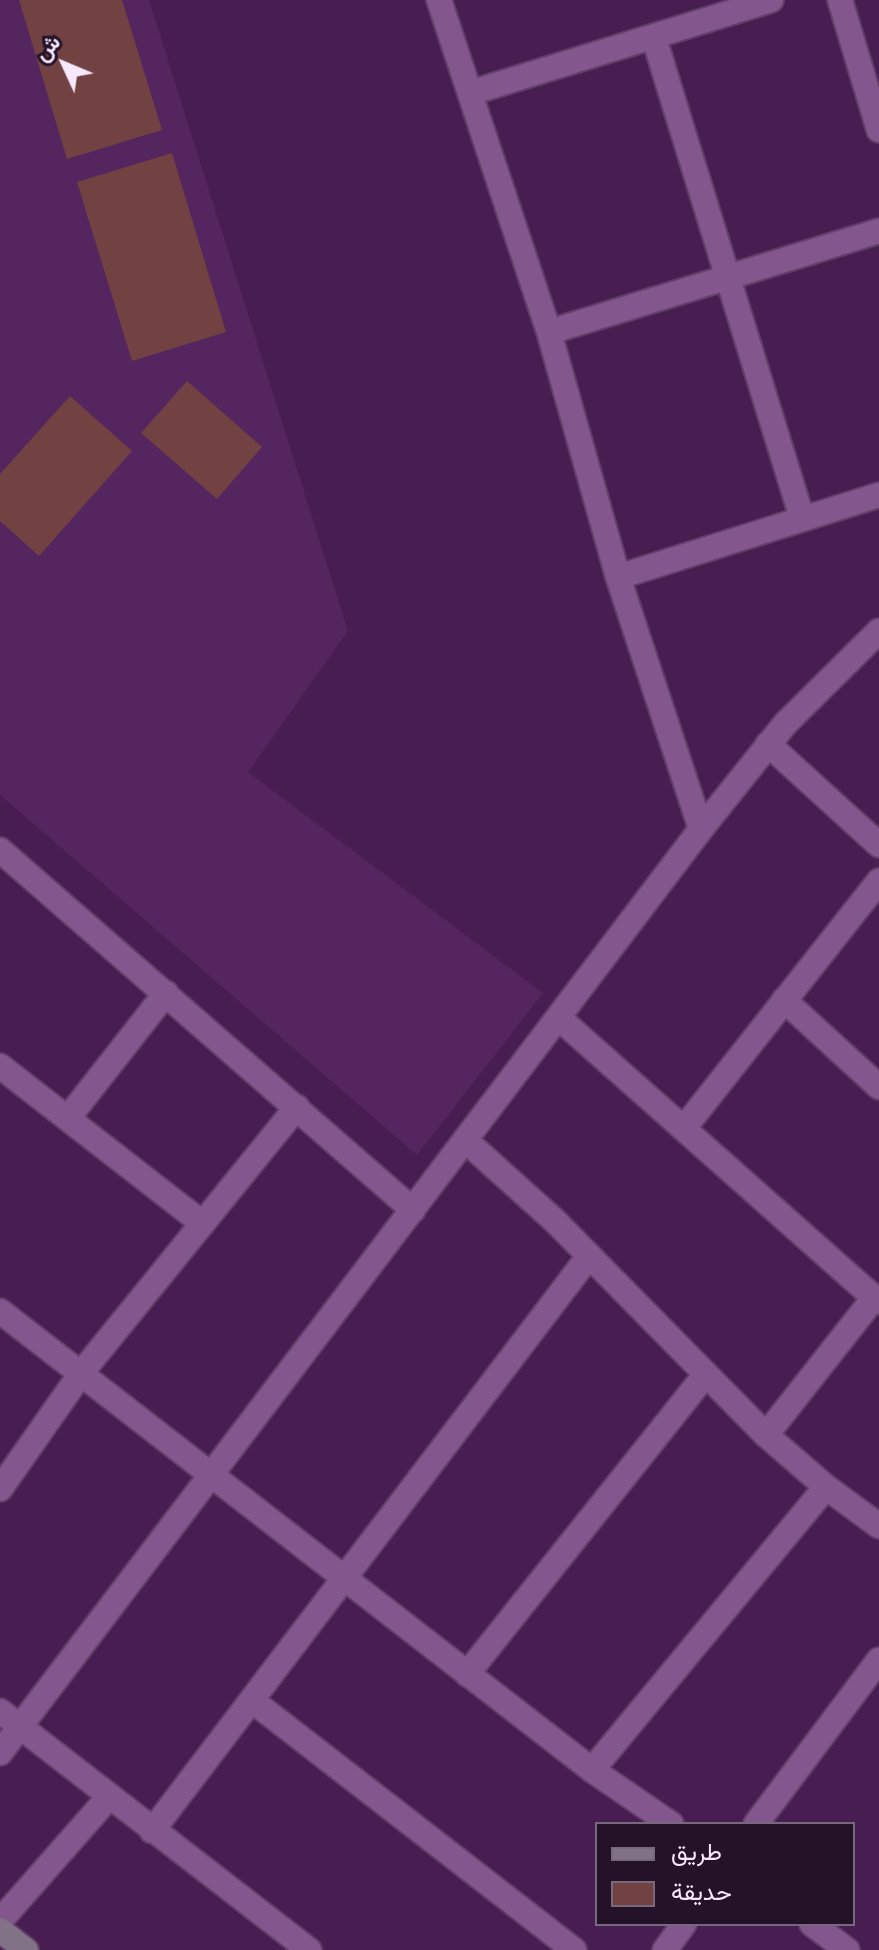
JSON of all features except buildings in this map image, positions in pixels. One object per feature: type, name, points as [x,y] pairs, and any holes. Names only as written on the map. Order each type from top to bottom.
[{"type":"main road","points":[[0,1930],[26,1950]]},
{"type":"street","points":[[439,0],[549,332],[618,577],[701,829]]},
{"type":"street","points":[[470,93],[771,0]]},
{"type":"street","points":[[840,0],[879,128]]},
{"type":"street","points":[[654,38],[802,518]]},
{"type":"street","points":[[549,332],[879,231]]},
{"type":"street","points":[[618,577],[879,495]]},
{"type":"street","points":[[0,1753],[560,1019],[701,829],[768,744],[879,631]]},
{"type":"street","points":[[768,744],[879,845]]},
{"type":"street","points":[[0,850],[413,1210]]},
{"type":"street","points":[[684,1128],[879,881]]},
{"type":"street","points":[[68,1118],[166,993]]},
{"type":"street","points":[[784,1000],[879,1087]]},
{"type":"street","points":[[560,1019],[877,1300],[766,1435]]},
{"type":"street","points":[[0,1066],[202,1223]]},
{"type":"street","points":[[0,1489],[82,1372],[297,1107]]},
{"type":"street","points":[[465,1140],[589,1256],[766,1435],[826,1487],[879,1526]]},
{"type":"street","points":[[152,1831],[346,1581],[589,1256]]},
{"type":"street","points":[[0,1311],[212,1472],[346,1581],[592,1770],[668,1822]]},
{"type":"street","points":[[467,1674],[706,1374]]},
{"type":"street","points":[[592,1770],[826,1487]]},
{"type":"street","points":[[758,1822],[879,1660]]},
{"type":"street","points":[[254,1702],[574,1950]]},
{"type":"street","points":[[0,1711],[309,1950]]},
{"type":"street","points":[[0,1921],[109,1797]]},
{"type":"street","points":[[665,1950],[683,1926]]},
{"type":"street","points":[[815,1926],[847,1950]]},
{"type":"shaded area","points":[[0,0],[149,0],[348,631],[248,772],[543,993],[417,1155],[0,795]]},
{"type":"green space","points":[[19,0],[122,0],[162,130],[67,159]]},
{"type":"green space","points":[[172,153],[226,332],[132,361],[77,182]]},
{"type":"green space","points":[[187,381],[262,447],[217,499],[141,433]]},
{"type":"green space","points":[[70,396],[132,451],[39,556],[0,521],[0,474]]}]
